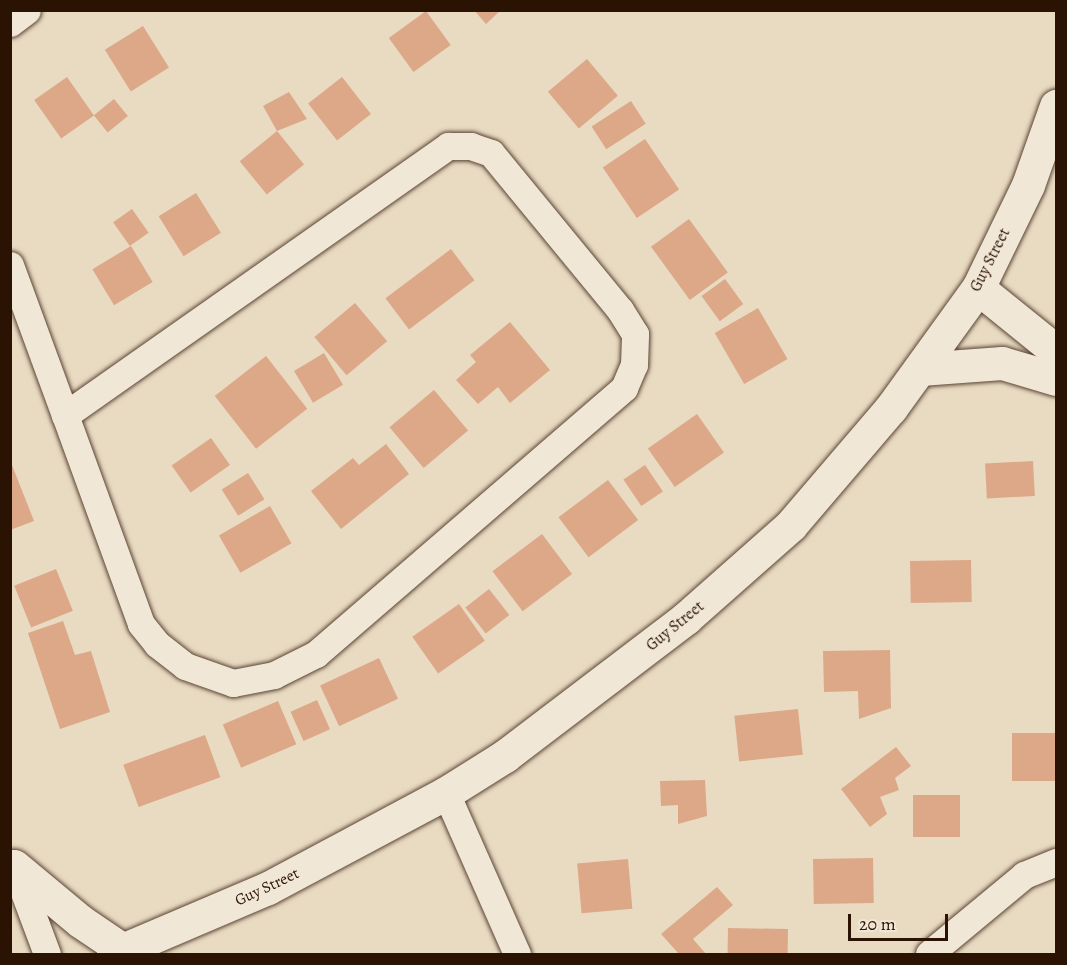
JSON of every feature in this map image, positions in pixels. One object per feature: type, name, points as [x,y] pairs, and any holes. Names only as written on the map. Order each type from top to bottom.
[{"type":"street","points":[[10,23],[27,10]]},
{"type":"street","name":"Guy Street","points":[[118,952],[268,888],[446,793],[549,724],[686,618],[782,533],[852,456],[920,369],[978,288],[1028,185],[1056,106]]},
{"type":"street","points":[[10,265],[64,415],[141,624],[157,644],[185,666],[233,683],[273,675],[316,654],[624,388],[634,365],[635,334],[620,310],[491,153],[471,146],[448,146],[64,415]]},
{"type":"street","points":[[978,288],[1056,351]]},
{"type":"street","points":[[920,369],[1002,363],[1056,379]]},
{"type":"street","points":[[446,793],[517,954]]},
{"type":"street","points":[[12,860],[118,952]]},
{"type":"street","points":[[12,860],[47,954]]},
{"type":"street","points":[[929,954],[1024,875],[1056,862]]},
{"type":"building","points":[[474,10],[501,10],[486,24]]},
{"type":"building","points":[[426,11],[451,45],[413,72],[389,38]]},
{"type":"building","points":[[143,26],[169,68],[131,91],[105,50]]},
{"type":"building","points":[[587,59],[618,96],[579,129],[548,92]]},
{"type":"building","points":[[67,77],[94,116],[61,138],[34,100]]},
{"type":"building","points":[[342,77],[371,114],[337,141],[308,103]]},
{"type":"building","points":[[289,92],[307,119],[277,131],[263,106]]},
{"type":"building","points":[[114,99],[128,116],[108,132],[94,115]]},
{"type":"building","points":[[631,101],[646,124],[606,149],[592,127]]},
{"type":"building","points":[[277,131],[304,164],[267,195],[240,161]]},
{"type":"building","points":[[645,139],[679,190],[637,218],[603,168]]},
{"type":"building","points":[[196,193],[221,233],[184,256],[159,216]]},
{"type":"building","points":[[132,209],[149,233],[130,246],[113,222]]},
{"type":"building","points":[[689,219],[728,272],[690,300],[651,247]]},
{"type":"building","points":[[131,246],[153,282],[114,305],[92,269]]},
{"type":"building","points":[[451,249],[474,280],[409,329],[386,298]]},
{"type":"building","points":[[725,279],[743,304],[720,321],[702,296]]},
{"type":"building","points":[[355,303],[387,341],[347,375],[314,337]]},
{"type":"building","points":[[758,308],[788,359],[744,384],[715,333]]},
{"type":"building","points":[[510,322],[550,370],[510,403],[498,387],[478,404],[456,380],[476,362],[470,355]]},
{"type":"building","points":[[324,353],[343,385],[313,403],[294,371]]},
{"type":"building","points":[[266,356],[307,409],[256,449],[215,396]]},
{"type":"building","points":[[434,390],[468,431],[424,468],[390,427]]},
{"type":"building","points":[[697,414],[724,453],[675,487],[648,448]]},
{"type":"building","points":[[211,438],[230,465],[191,493],[172,466]]},
{"type":"building","points":[[386,444],[409,474],[341,529],[311,491],[353,458],[359,465]]},
{"type":"building","points":[[10,460],[34,521],[10,530]]},
{"type":"building","points":[[1033,461],[1035,496],[987,498],[985,464]]},
{"type":"building","points":[[645,465],[663,492],[641,506],[623,480]]},
{"type":"building","points":[[248,473],[264,499],[238,516],[222,489]]},
{"type":"building","points":[[608,480],[638,520],[589,557],[558,517]]},
{"type":"building","points":[[270,506],[292,543],[240,573],[219,536]]},
{"type":"building","points":[[542,534],[572,574],[523,611],[492,571]]},
{"type":"building","points":[[971,560],[972,602],[911,603],[910,561]]},
{"type":"building","points":[[56,569],[73,611],[31,628],[14,586]]},
{"type":"building","points":[[489,589],[509,615],[486,633],[465,607]]},
{"type":"building","points":[[459,604],[485,641],[438,674],[412,637]]},
{"type":"building","points":[[63,621],[75,655],[91,651],[110,712],[60,729],[28,633]]},
{"type":"building","points":[[890,650],[891,708],[859,719],[858,691],[824,692],[823,651]]},
{"type":"building","points":[[379,658],[398,699],[339,726],[320,685]]},
{"type":"building","points":[[317,700],[330,729],[304,741],[291,712]]},
{"type":"building","points":[[278,701],[296,744],[241,768],[223,724]]},
{"type":"building","points":[[798,709],[803,755],[739,761],[734,716]]},
{"type":"building","points":[[1012,733],[1056,733],[1056,781],[1012,781]]},
{"type":"building","points":[[205,735],[220,777],[139,807],[123,765]]},
{"type":"building","points":[[896,747],[911,766],[895,778],[899,790],[880,797],[887,814],[870,827],[841,789]]},
{"type":"building","points":[[705,780],[707,816],[678,824],[678,805],[661,806],[660,781]]},
{"type":"building","points":[[913,795],[960,795],[960,837],[913,837]]},
{"type":"building","points":[[873,858],[874,903],[814,904],[813,859]]},
{"type":"building","points":[[628,859],[632,909],[582,913],[577,863]]},
{"type":"building","points":[[717,887],[733,905],[693,939],[706,954],[679,954],[661,934]]},
{"type":"building","points":[[728,928],[788,929],[788,954],[728,954]]}]
